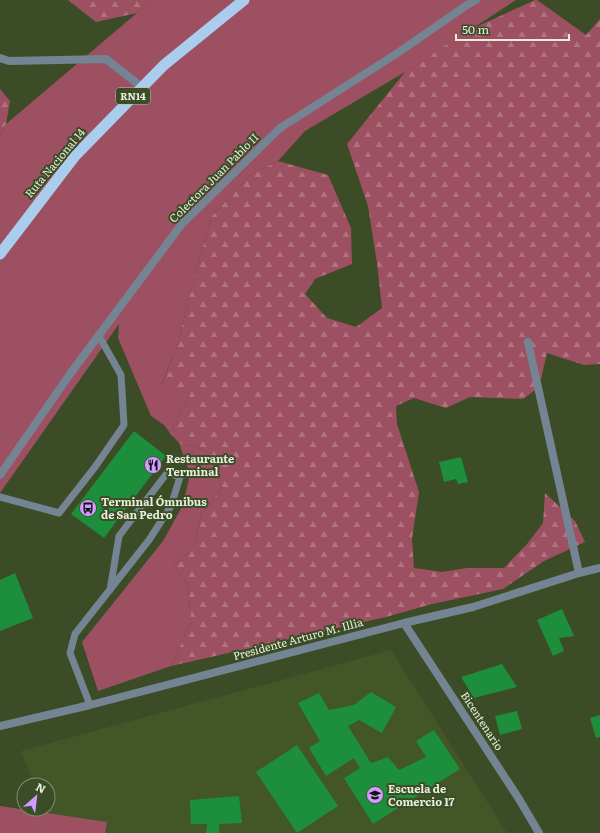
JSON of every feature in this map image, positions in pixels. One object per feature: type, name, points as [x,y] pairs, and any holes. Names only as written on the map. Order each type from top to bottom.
[{"type":"highway","name":"Ruta Nacional 14","points":[[0,254],[75,156],[164,65],[244,0]]},
{"type":"highway","points":[[0,243],[36,206]]},
{"type":"street","name":"Colectora Juan Pablo II","points":[[0,475],[70,374],[181,225],[280,128],[396,54],[467,4],[476,0]]},
{"type":"street","points":[[0,58],[10,61],[106,58],[142,87]]},
{"type":"street","points":[[528,342],[579,573]]},
{"type":"street","name":"Presidente Arturo M. Illia","points":[[0,726],[90,705],[473,606],[579,573],[600,568]]},
{"type":"street","name":"Bicentenario","points":[[404,623],[519,799],[539,833]]},
{"type":"lane","points":[[0,497],[59,513],[95,467],[124,425],[122,376],[99,336]]},
{"type":"lane","points":[[90,705],[70,653],[75,634],[110,590],[149,540],[171,506],[180,477],[167,473],[119,536],[110,590]]},
{"type":"shaded area","points":[[391,650],[507,833],[52,833],[46,817],[56,817],[56,777],[31,777],[21,751]]},
{"type":"green space","points":[[68,0],[149,0],[137,13],[96,22]]},
{"type":"green space","points":[[149,0],[516,0],[405,72],[305,131],[278,161],[250,175],[212,216],[194,277],[178,344],[161,385],[190,394],[170,433],[164,425],[151,416],[118,338],[119,324],[0,493],[0,135],[6,124],[137,13]]},
{"type":"green space","points":[[535,0],[586,35],[600,19],[600,364],[584,365],[547,353],[539,387],[523,399],[470,397],[446,408],[414,398],[396,406],[397,424],[419,492],[412,539],[414,568],[442,572],[467,568],[504,568],[527,544],[543,523],[545,493],[575,521],[585,542],[544,561],[503,589],[432,604],[386,617],[171,666],[191,622],[188,585],[174,566],[194,546],[201,514],[222,488],[213,461],[202,449],[179,443],[170,433],[190,394],[161,386],[178,344],[194,277],[212,216],[250,175],[278,161],[328,175],[351,228],[352,264],[315,279],[305,294],[327,318],[356,327],[382,308],[368,206],[347,144],[405,72],[467,31]]},
{"type":"green space","points":[[0,89],[10,101],[6,124],[0,135]]},
{"type":"green space","points":[[179,443],[202,449],[213,461],[222,488],[201,514],[194,546],[174,566],[188,585],[191,622],[171,666],[98,691],[82,642],[163,541],[183,505],[190,474]]},
{"type":"green space","points":[[0,806],[16,808],[16,817],[56,817],[56,814],[107,822],[105,833],[0,833]]},
{"type":"building","points":[[134,431],[166,456],[104,538],[71,514]]},
{"type":"building","points":[[461,457],[468,482],[458,484],[456,479],[444,482],[439,462]]},
{"type":"building","points":[[15,573],[33,618],[0,631],[0,580]]},
{"type":"building","points":[[562,609],[574,636],[559,638],[564,651],[553,656],[537,620]]},
{"type":"building","points":[[502,664],[517,687],[474,698],[461,677]]},
{"type":"building","points":[[371,692],[396,707],[382,733],[359,720],[348,726],[371,763],[388,757],[399,770],[426,757],[416,741],[434,730],[460,769],[373,824],[344,778],[360,768],[354,758],[326,776],[309,748],[320,741],[298,703],[319,693],[329,710],[354,705]]},
{"type":"building","points":[[517,711],[522,729],[500,735],[495,716]]},
{"type":"building","points":[[600,715],[600,737],[596,738],[590,718]]},
{"type":"building","points":[[297,745],[338,806],[297,833],[256,772]]},
{"type":"building","points":[[239,796],[242,823],[219,824],[219,833],[206,833],[207,824],[191,824],[190,800]]},
{"type":"place","name":"Restaurante Terminal","points":[[153,465]]},
{"type":"place","name":"Terminal Ómnibus de San Pedro","points":[[88,508]]},
{"type":"place","name":"Escuela de Comercio 17","points":[[375,795]]}]
